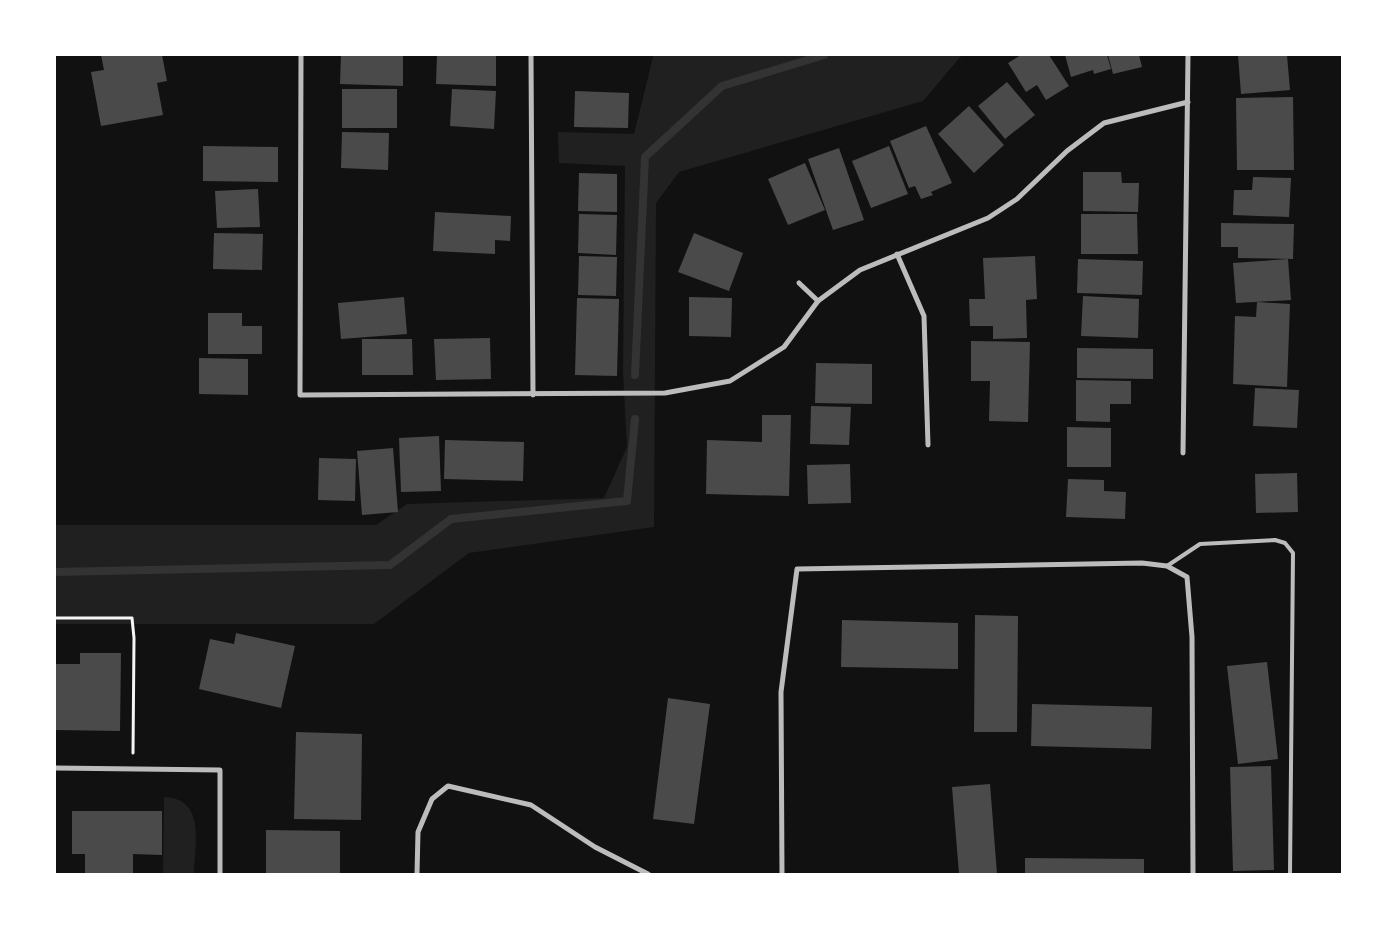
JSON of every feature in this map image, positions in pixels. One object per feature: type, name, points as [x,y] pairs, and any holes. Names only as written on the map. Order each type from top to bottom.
[{"type":"street","points":[[301,55],[300,395],[665,393],[730,381],[784,347],[818,301],[860,270],[988,218],[1016,199],[1067,151],[1104,123],[1188,102]]},
{"type":"street","points":[[531,55],[533,395]]},
{"type":"street","points":[[1183,453],[1188,55]]},
{"type":"street","points":[[897,254],[924,316],[928,445]]},
{"type":"street","points":[[799,283],[818,301]]},
{"type":"street","points":[[782,874],[781,692],[797,569],[1142,563],[1167,566],[1187,578],[1192,637],[1193,874]]},
{"type":"street","points":[[55,768],[220,770],[220,874]]},
{"type":"street","points":[[417,874],[418,832],[432,799],[448,786],[531,805],[595,847],[648,874]]},
{"type":"lane","points":[[1167,566],[1200,544],[1275,540],[1285,543],[1293,553],[1290,874]]},
{"type":"path","points":[[55,618],[132,618],[134,638],[132,769]]},
{"type":"shaded area","points":[[655,55],[962,55],[923,101],[679,172],[656,203],[654,527],[469,553],[374,624],[55,624],[55,525],[376,525],[407,504],[604,498],[627,447],[623,373],[625,166],[559,163],[558,132],[634,134]]},
{"type":"shaded area","points":[[164,797],[177,800],[187,806],[192,814],[196,837],[194,874],[163,874]]},
{"type":"building","points":[[101,55],[162,55],[167,81],[157,83],[163,115],[101,126],[91,72],[104,70]]},
{"type":"building","points":[[341,55],[403,55],[403,86],[340,84]]},
{"type":"building","points":[[437,55],[496,55],[496,86],[436,84]]},
{"type":"building","points":[[1021,55],[1049,55],[1069,86],[1046,100],[1037,85],[1026,92],[1008,63]]},
{"type":"building","points":[[1065,55],[1107,55],[1111,69],[1094,74],[1093,70],[1071,77]]},
{"type":"building","points":[[1108,55],[1139,55],[1142,67],[1113,74]]},
{"type":"building","points":[[1238,55],[1287,55],[1290,90],[1241,94]]},
{"type":"building","points":[[1007,82],[1035,115],[1005,139],[978,106]]},
{"type":"building","points":[[342,89],[397,89],[397,128],[342,128]]},
{"type":"building","points":[[452,89],[496,91],[494,129],[450,126]]},
{"type":"building","points":[[575,91],[629,93],[628,128],[574,127]]},
{"type":"building","points":[[1293,97],[1294,170],[1237,170],[1236,98]]},
{"type":"building","points":[[969,106],[1004,145],[974,173],[938,134]]},
{"type":"building","points":[[926,126],[952,183],[931,192],[933,195],[921,199],[915,186],[909,188],[890,141]]},
{"type":"building","points":[[342,132],[389,133],[388,170],[341,168]]},
{"type":"building","points":[[203,146],[278,147],[278,182],[203,181]]},
{"type":"building","points":[[889,146],[908,194],[871,208],[852,161]]},
{"type":"building","points":[[839,148],[864,220],[833,230],[808,159]]},
{"type":"building","points":[[805,163],[825,210],[788,225],[768,179]]},
{"type":"building","points":[[1083,172],[1121,172],[1122,183],[1139,183],[1138,212],[1083,211]]},
{"type":"building","points":[[579,173],[617,174],[617,212],[578,211]]},
{"type":"building","points":[[1253,177],[1291,178],[1289,217],[1233,215],[1234,190],[1252,190]]},
{"type":"building","points":[[258,189],[260,227],[217,228],[215,191]]},
{"type":"building","points":[[435,212],[511,216],[510,241],[495,240],[495,254],[433,251]]},
{"type":"building","points":[[579,214],[617,215],[616,255],[578,253]]},
{"type":"building","points":[[1081,214],[1137,214],[1138,254],[1081,254]]},
{"type":"building","points":[[1221,223],[1294,224],[1293,259],[1238,258],[1238,247],[1221,247]]},
{"type":"building","points":[[214,233],[263,234],[262,270],[213,269]]},
{"type":"building","points":[[694,233],[743,253],[729,291],[678,272]]},
{"type":"building","points":[[579,256],[617,257],[616,296],[578,295]]},
{"type":"building","points":[[1035,256],[1037,299],[1026,300],[1027,338],[993,339],[993,326],[970,326],[969,299],[985,299],[983,258]]},
{"type":"building","points":[[1078,259],[1143,261],[1142,295],[1077,293]]},
{"type":"building","points":[[1288,259],[1291,300],[1236,303],[1233,263]]},
{"type":"building","points":[[1083,296],[1139,299],[1138,338],[1081,336]]},
{"type":"building","points":[[404,297],[407,334],[341,339],[338,303]]},
{"type":"building","points":[[689,297],[732,298],[731,337],[689,336]]},
{"type":"building","points":[[577,298],[619,299],[617,376],[575,375]]},
{"type":"building","points":[[1257,302],[1290,304],[1287,387],[1233,384],[1235,316],[1256,317]]},
{"type":"building","points":[[208,313],[242,313],[242,326],[262,326],[262,354],[208,354]]},
{"type":"building","points":[[490,338],[491,379],[436,380],[434,339]]},
{"type":"building","points":[[362,339],[412,339],[413,375],[362,375]]},
{"type":"building","points":[[971,341],[1030,342],[1028,422],[989,421],[990,381],[971,381]]},
{"type":"building","points":[[1077,348],[1153,349],[1153,379],[1077,378]]},
{"type":"building","points":[[199,358],[248,359],[248,395],[199,394]]},
{"type":"building","points":[[816,363],[872,364],[872,404],[815,403]]},
{"type":"building","points":[[1076,380],[1131,381],[1131,404],[1110,404],[1110,422],[1076,421]]},
{"type":"building","points":[[1255,388],[1299,390],[1297,428],[1253,426]]},
{"type":"building","points":[[811,406],[851,407],[849,445],[810,444]]},
{"type":"building","points":[[762,415],[791,415],[789,496],[706,494],[707,440],[762,442]]},
{"type":"building","points":[[1067,427],[1111,428],[1111,467],[1067,467]]},
{"type":"building","points":[[439,436],[441,491],[401,492],[399,438]]},
{"type":"building","points":[[445,440],[524,442],[523,481],[444,479]]},
{"type":"building","points":[[393,448],[398,512],[362,515],[357,451]]},
{"type":"building","points":[[319,458],[356,459],[355,501],[318,500]]},
{"type":"building","points":[[850,464],[851,503],[808,504],[807,465]]},
{"type":"building","points":[[1297,473],[1298,512],[1256,513],[1255,474]]},
{"type":"building","points":[[1068,479],[1104,480],[1104,491],[1126,492],[1125,519],[1066,517]]},
{"type":"building","points":[[975,615],[1018,616],[1017,732],[974,732]]},
{"type":"building","points":[[842,620],[958,623],[958,669],[841,667]]},
{"type":"building","points":[[236,633],[295,646],[281,708],[199,689],[210,639],[234,644]]},
{"type":"building","points":[[80,653],[121,653],[120,731],[55,730],[55,664],[80,664]]},
{"type":"building","points":[[1267,662],[1278,759],[1238,764],[1227,666]]},
{"type":"building","points":[[668,698],[710,704],[694,824],[653,819]]},
{"type":"building","points":[[1032,704],[1152,707],[1151,749],[1031,746]]},
{"type":"building","points":[[296,732],[362,734],[361,820],[294,819]]},
{"type":"building","points":[[1271,766],[1274,870],[1233,871],[1230,767]]},
{"type":"building","points":[[990,784],[997,874],[959,874],[952,787]]},
{"type":"building","points":[[72,811],[162,811],[162,855],[133,854],[133,874],[85,874],[85,854],[72,854]]},
{"type":"building","points":[[266,830],[340,831],[340,874],[266,874]]},
{"type":"building","points":[[1025,858],[1144,859],[1144,874],[1025,874]]},
{"type":"waterway","points":[[635,375],[645,157],[722,86],[824,55]]},
{"type":"waterway","points":[[55,572],[390,565],[451,519],[627,501],[635,419]]}]
